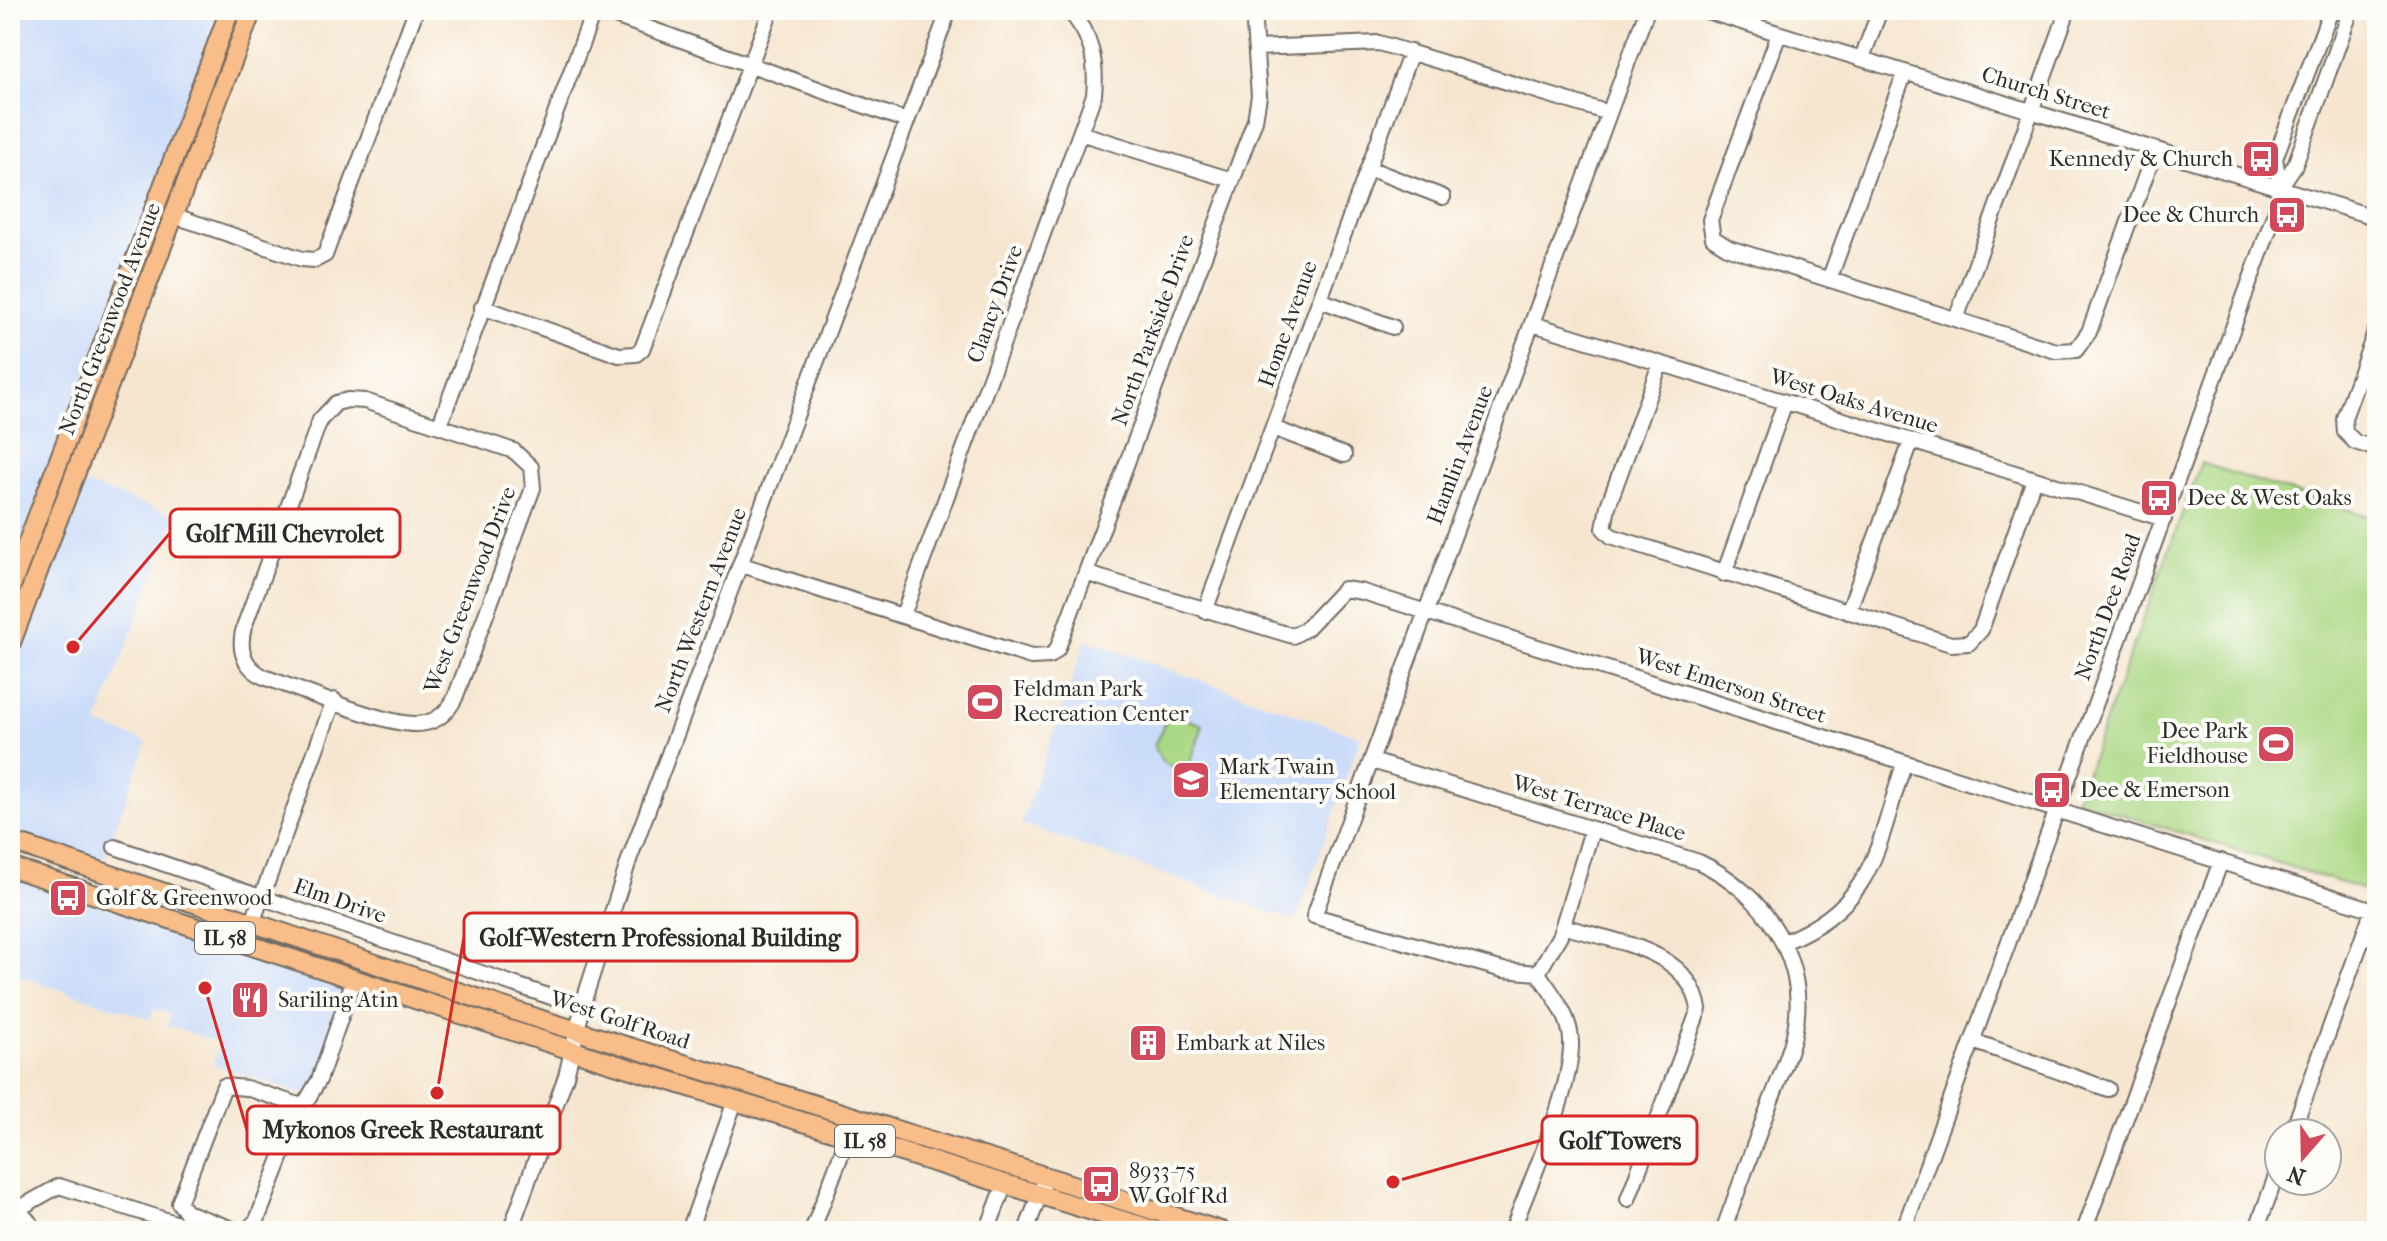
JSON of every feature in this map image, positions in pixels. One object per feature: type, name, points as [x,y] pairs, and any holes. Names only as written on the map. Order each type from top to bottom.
[{"type":"main road","name":"North Greenwood Avenue","points":[[10,589],[230,10]]},
{"type":"main road","name":"North Greenwood Avenue","points":[[10,645],[252,10]]},
{"type":"main road","name":"West Golf Road","points":[[10,841],[253,922],[735,1101],[1005,1184],[1043,1186],[1221,1231]]},
{"type":"main road","name":"West Golf Road","points":[[10,867],[354,979],[855,1118],[1157,1231]]},
{"type":"street","points":[[175,216],[302,259],[315,260],[325,255],[416,10]]},
{"type":"street","points":[[244,945],[334,700],[254,672],[243,656],[241,639],[320,420],[336,403],[348,400],[365,401],[440,424],[596,10],[907,121]]},
{"type":"street","points":[[482,307],[619,355],[636,354],[647,342],[771,10]]},
{"type":"street","name":"North Western Avenue","points":[[510,1231],[574,1041],[630,857],[949,10]]},
{"type":"street","name":"Clancy Drive","points":[[903,615],[1083,134],[1094,95],[1096,71],[1086,36],[1068,10]]},
{"type":"street","name":"North Parkside Drive","points":[[903,615],[1031,657],[1050,656],[1063,642],[1257,109],[1257,48],[1253,10]]},
{"type":"street","name":"Hamlin Avenue","points":[[1538,973],[1503,970],[1314,916],[1647,10]]},
{"type":"street","name":"Church Street","points":[[1703,10],[2377,218]]},
{"type":"street","points":[[1862,58],[1880,10]]},
{"type":"street","points":[[1956,319],[2068,10]]},
{"type":"street","name":"North Dee Road","points":[[1903,1231],[2276,210],[2280,187],[2275,158],[2341,11]]},
{"type":"street","points":[[1779,34],[1710,220],[1713,238],[1729,248],[2056,351],[2076,350],[2089,332],[2155,150]]},
{"type":"street","points":[[1257,48],[1379,43],[1609,113]]},
{"type":"street","name":"Home Avenue","points":[[1205,611],[1411,52]]},
{"type":"street","points":[[1829,280],[1905,72]]},
{"type":"street","points":[[1083,134],[1232,180]]},
{"type":"street","points":[[1368,168],[1443,197]]},
{"type":"street","points":[[1320,300],[1393,327]]},
{"type":"street","name":"West Oaks Avenue","points":[[1533,324],[2164,519]]},
{"type":"street","points":[[2377,327],[2344,418],[2345,432],[2355,442],[2377,449]]},
{"type":"street","points":[[1660,364],[1608,506],[1604,529],[1619,541],[1951,644],[1969,643],[1981,630],[2034,479]]},
{"type":"street","points":[[1724,574],[1785,402]]},
{"type":"street","name":"West Greenwood Drive","points":[[334,700],[417,724],[439,718],[455,698],[534,478],[531,467],[514,451],[440,424]]},
{"type":"street","points":[[1273,428],[1344,455]]},
{"type":"street","points":[[1848,612],[1911,442]]},
{"type":"street","points":[[742,565],[903,615]]},
{"type":"street","name":"West Emerson Street","points":[[1088,574],[1293,636],[1307,628],[1344,589],[2375,910]]},
{"type":"street","name":"West Terrace Place","points":[[1372,761],[1699,862],[1719,871],[1753,899],[1784,942],[1795,980],[1794,1033],[1723,1231]]},
{"type":"street","points":[[1784,942],[1825,923],[1852,899],[1871,862],[1904,764]]},
{"type":"street","points":[[1512,1231],[1564,1085],[1572,1046],[1563,1012],[1538,973],[1555,948],[1592,830]]},
{"type":"street","name":"Elm Drive","points":[[115,847],[551,997]]},
{"type":"street","points":[[2084,1231],[2221,861]]},
{"type":"street","points":[[2298,1117],[2375,910]]},
{"type":"street","points":[[1563,926],[1666,959],[1682,970],[1696,990],[1699,1009],[1628,1199]]},
{"type":"street","points":[[246,1231],[257,1220],[302,1106],[319,1080],[354,979]]},
{"type":"street","points":[[1973,1041],[2108,1089]]},
{"type":"street","points":[[238,1231],[186,1212],[179,1203],[224,1086],[246,1088],[302,1106]]},
{"type":"street","points":[[689,1231],[735,1101]]},
{"type":"street","points":[[812,1231],[855,1118]]},
{"type":"street","points":[[987,1231],[1005,1184]]},
{"type":"street","points":[[37,1231],[14,1205],[59,1186],[200,1231]]},
{"type":"street","points":[[1026,1231],[1043,1186]]},
{"type":"street","points":[[2256,1231],[2268,1197]]},
{"type":"shaded area","points":[[10,10],[224,10],[10,573]]},
{"type":"shaded area","points":[[80,482],[176,516],[97,724],[147,742],[103,861],[10,830],[10,663]]},
{"type":"shaded area","name":"Mark Twain Elementary School","points":[[1086,640],[1361,737],[1296,921],[1021,824]]},
{"type":"shaded area","points":[[10,876],[362,990],[320,1100],[213,1064],[220,1043],[167,1025],[170,1014],[154,1009],[150,1019],[10,973]]},
{"type":"green space","points":[[2201,463],[2377,519],[2377,894],[2076,800]]},
{"type":"green space","points":[[1169,713],[1203,725],[1187,772],[1163,763],[1154,746]]},
{"type":"place","name":"Kennedy & Church","points":[[2261,159]]},
{"type":"place","name":"Dee & Church","points":[[2287,215]]},
{"type":"place","name":"Dee & West Oaks","points":[[2159,498]]},
{"type":"place","name":"Golf Mill Chevrolet","points":[[73,647]]},
{"type":"place","name":"Feldman Park Recreation Center","points":[[985,702]]},
{"type":"place","name":"Dee Park Fieldhouse","points":[[2276,744]]},
{"type":"place","name":"Mark Twain Elementary School","points":[[1191,780]]},
{"type":"place","name":"Dee & Emerson","points":[[2052,790]]},
{"type":"place","name":"Golf & Greenwood","points":[[68,898]]},
{"type":"place","name":"Mykonos Greek Restaurant","points":[[205,988]]},
{"type":"place","name":"Sariling Atin","points":[[250,1000]]},
{"type":"place","name":"Embark at Niles","points":[[1148,1043]]},
{"type":"place","name":"Golf-Western Professional Building","points":[[437,1093]]},
{"type":"place","name":"Golf Towers","points":[[1393,1182]]},
{"type":"place","name":"8933-75 W Golf Rd","points":[[1101,1184]]}]
